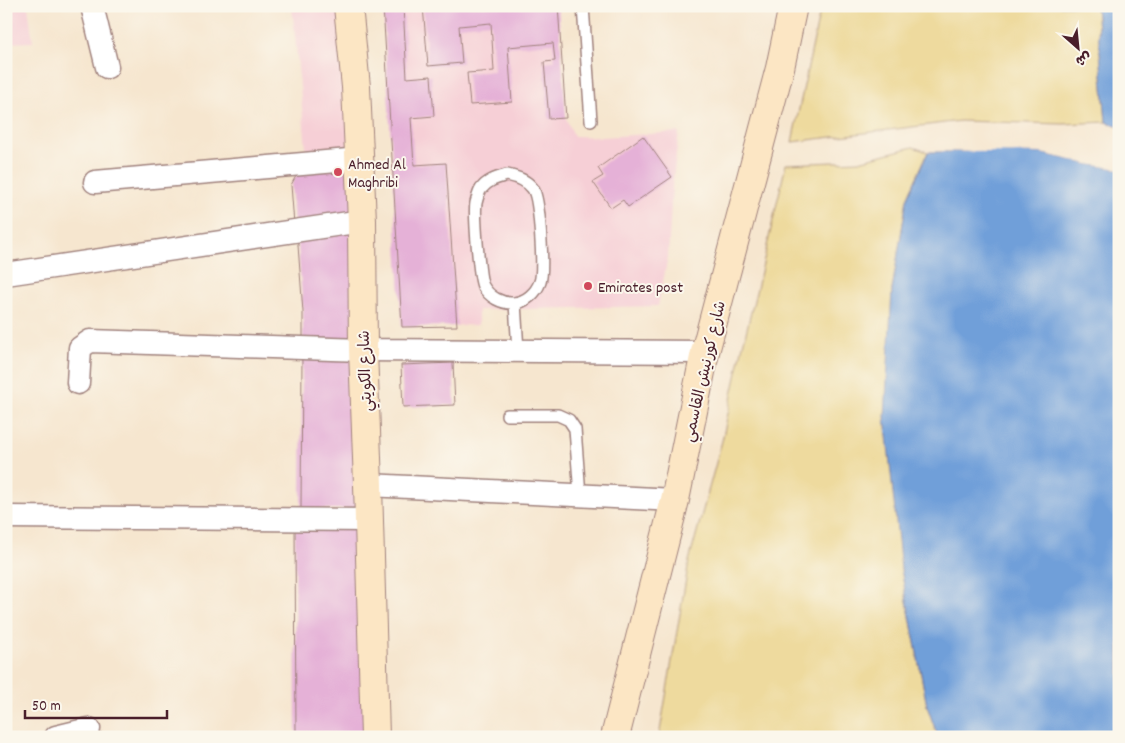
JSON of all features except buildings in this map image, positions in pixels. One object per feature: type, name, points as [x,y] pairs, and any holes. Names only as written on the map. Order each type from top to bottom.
[{"type":"street","points":[[92,6],[107,67]]},
{"type":"street","name":"شارع الكويتي","points":[[348,6],[356,87],[360,159],[363,350],[375,737]]},
{"type":"street","name":"شارع كورنيش القاسمي","points":[[615,737],[675,500],[704,352],[780,68],[793,6]]},
{"type":"street","points":[[95,182],[360,159]]},
{"type":"street","points":[[6,274],[362,221]]},
{"type":"street","points":[[78,383],[80,348],[90,341],[363,350],[704,352]]},
{"type":"street","points":[[368,485],[675,500]]},
{"type":"street","points":[[6,517],[368,520]]},
{"type":"street","points":[[56,737],[89,728]]},
{"type":"lane","points":[[583,6],[591,121]]},
{"type":"lane","points":[[507,175],[522,179],[534,189],[539,203],[541,281],[535,291],[526,299],[515,303],[502,302],[490,296],[482,286],[479,273],[476,204],[481,189],[492,179],[507,175]]},
{"type":"lane","points":[[515,303],[518,351]]},
{"type":"lane","points":[[507,415],[558,415],[569,420],[575,429],[580,495]]},
{"type":"shaded area","points":[[6,6],[28,6],[33,42],[6,43]]},
{"type":"shaded area","points":[[292,6],[346,6],[357,154],[307,158]]},
{"type":"shaded area","points":[[383,6],[558,6],[566,118],[574,136],[603,137],[679,132],[672,187],[668,257],[658,306],[478,310],[478,325],[402,327]]},
{"type":"sand","points":[[821,6],[1096,6],[1106,122],[1063,124],[960,121],[792,142]]},
{"type":"sand","points":[[913,147],[928,152],[907,199],[892,290],[901,569],[927,706],[938,737],[659,737],[689,561],[722,441],[786,164],[859,161]]},
{"type":"water","points":[[1096,6],[1119,6],[1119,127],[1106,122]]},
{"type":"water","points":[[985,151],[1041,153],[1119,169],[1119,737],[938,737],[927,706],[901,569],[885,417],[892,290],[907,199],[928,152]]},
{"type":"pier","points":[[984,148],[1042,151],[1089,162],[1119,166],[1119,169],[1041,153],[926,151],[928,149]]},
{"type":"place","name":"Ahmed Al Maghribi","points":[[338,172]]},
{"type":"place","name":"Emirates post","points":[[588,286]]}]
